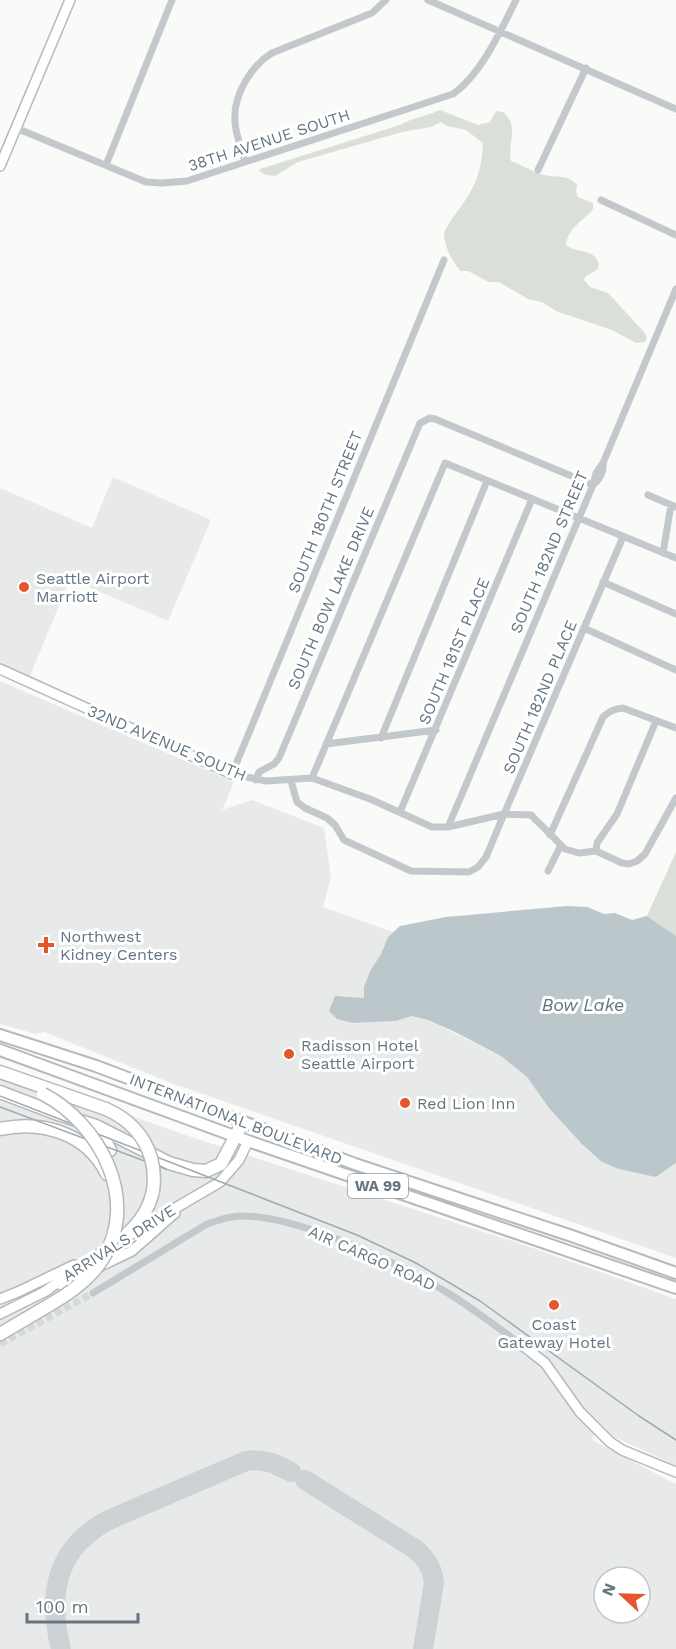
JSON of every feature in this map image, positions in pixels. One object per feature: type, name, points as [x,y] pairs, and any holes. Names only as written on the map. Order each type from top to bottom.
[{"type":"highway","points":[[0,1072],[106,1109],[126,1120],[142,1136],[154,1167],[153,1191],[150,1205],[142,1218],[120,1240]]},
{"type":"highway","points":[[0,1077],[43,1094],[69,1112],[96,1142],[111,1171],[117,1207],[114,1234],[103,1259],[84,1280],[51,1304],[0,1334]]},
{"type":"highway","points":[[0,1092],[47,1111],[104,1129],[169,1163],[200,1171],[221,1164],[242,1139],[249,1124]]},
{"type":"highway","points":[[89,1124],[97,1131],[110,1150]]},
{"type":"highway","points":[[0,1129],[18,1126],[40,1127],[60,1131],[77,1140],[97,1158],[105,1171],[117,1207]]},
{"type":"main road","name":"INTERNATIONAL BOULEVARD","points":[[0,1035],[96,1066],[355,1164],[676,1273]]},
{"type":"main road","name":"INTERNATIONAL BOULEVARD","points":[[0,1050],[242,1139],[676,1288]]},
{"type":"street","points":[[0,166],[70,0]]},
{"type":"street","points":[[106,165],[172,0]]},
{"type":"street","points":[[245,162],[235,121],[236,105],[251,72],[260,60],[272,53],[372,14],[386,0]]},
{"type":"street","points":[[428,0],[676,109]]},
{"type":"street","points":[[500,31],[516,0]]},
{"type":"street","name":"38TH AVENUE SOUTH","points":[[16,128],[146,182],[187,181],[453,94],[463,87],[479,66],[500,31]]},
{"type":"street","points":[[538,170],[586,68]]},
{"type":"street","points":[[601,200],[676,235]]},
{"type":"street","name":"SOUTH 180TH STREET","points":[[232,774],[444,260]]},
{"type":"street","name":"SOUTH 182ND STREET","points":[[448,827],[578,518],[593,485],[599,480],[604,469],[603,463],[676,289]]},
{"type":"street","name":"SOUTH BOW LAKE DRIVE","points":[[256,780],[259,772],[274,764],[279,758],[420,423],[424,420],[435,419],[593,485]]},
{"type":"street","points":[[312,778],[445,463],[676,558]]},
{"type":"street","points":[[381,738],[487,481]]},
{"type":"street","points":[[648,495],[674,506],[663,553]]},
{"type":"street","name":"SOUTH 181ST PLACE","points":[[400,812],[532,499]]},
{"type":"street","name":"SOUTH 182ND PLACE","points":[[291,781],[297,802],[327,818],[335,825],[344,840],[363,849],[411,871],[469,872],[478,867],[486,856],[623,537]]},
{"type":"street","points":[[603,582],[676,614]]},
{"type":"street","points":[[584,628],[676,670]]},
{"type":"street","name":"32ND AVENUE SOUTH","points":[[0,669],[232,774],[256,780],[291,781],[312,778],[340,787],[432,827],[448,827],[504,814],[531,815],[565,849],[579,853],[596,851],[629,864],[645,854],[676,798]]},
{"type":"street","points":[[550,835],[603,717],[614,709],[623,708],[676,728]]},
{"type":"street","points":[[596,851],[597,843],[617,814],[656,721]]},
{"type":"street","points":[[326,744],[436,729]]},
{"type":"street","points":[[548,871],[561,845]]},
{"type":"street","name":"ARRIVALS DRIVE","points":[[44,1292],[89,1259],[220,1182],[231,1172],[242,1139]]},
{"type":"street","name":"ARRIVALS DRIVE","points":[[0,1314],[132,1251],[196,1197]]},
{"type":"street","name":"AIR CARGO ROAD","points":[[93,1293],[217,1220],[239,1216],[283,1221],[339,1241],[416,1276],[451,1295],[544,1363],[580,1412],[610,1442],[622,1450],[676,1472]]},
{"type":"street","points":[[0,1299],[20,1292],[89,1259]]},
{"type":"shaded area","points":[[440,110],[478,125],[490,122],[496,111],[503,112],[508,117],[512,129],[511,161],[544,175],[570,179],[577,185],[578,197],[593,203],[593,209],[569,234],[566,245],[596,258],[599,263],[598,269],[586,276],[584,280],[590,287],[608,293],[644,332],[647,338],[645,342],[636,343],[612,330],[556,311],[542,302],[528,299],[499,282],[489,282],[458,268],[447,249],[444,234],[475,183],[481,164],[483,143],[466,130],[447,126],[441,122],[431,127],[402,132],[298,162],[275,176],[259,171]]},
{"type":"shaded area","points":[[113,477],[211,520],[168,621],[70,579],[30,676],[0,662],[0,488],[92,528]]},
{"type":"shaded area","points":[[0,681],[234,782],[222,810],[252,800],[324,828],[331,877],[323,907],[393,932],[370,971],[364,987],[364,998],[335,997],[353,1023],[396,1021],[412,1016],[428,1020],[501,1056],[527,1077],[566,1126],[643,1173],[656,1177],[676,1163],[676,1258],[174,1084],[44,1032],[36,1034],[0,1024]]},
{"type":"shaded area","points":[[676,852],[676,936],[647,916]]},
{"type":"shaded area","points":[[0,1069],[188,1136],[527,1246],[676,1299],[676,1465],[612,1436],[599,1422],[592,1440],[676,1484],[676,1649],[0,1649]]},
{"type":"water","name":"Bow Lake","points":[[567,906],[587,907],[604,914],[615,913],[632,920],[647,916],[676,936],[676,1163],[656,1177],[619,1169],[602,1162],[549,1108],[527,1077],[501,1056],[455,1032],[428,1020],[412,1016],[396,1021],[353,1023],[337,1019],[329,1011],[335,996],[364,998],[364,987],[370,971],[388,937],[400,926],[446,917]]},
{"type":"taxiway","points":[[61,1649],[55,1609],[60,1574],[67,1557],[92,1530],[111,1519],[246,1461],[270,1462],[291,1472]]},
{"type":"taxiway","points":[[305,1480],[415,1549],[426,1560],[434,1583],[423,1649]]},
{"type":"tunnel","points":[[0,1344],[93,1293]]},
{"type":"tram line","points":[[0,1096],[357,1235],[416,1263],[480,1301],[639,1416],[676,1440]]},
{"type":"tram line","points":[[0,1107],[166,1169]]},
{"type":"place","name":"Seattle Airport Marriott","points":[[24,587]]},
{"type":"place","name":"Northwest Kidney Centers","points":[[46,945]]},
{"type":"place","name":"Radisson Hotel Seattle Airport","points":[[289,1054]]},
{"type":"place","name":"Red Lion Inn","points":[[405,1103]]},
{"type":"place","name":"Coast Gateway Hotel","points":[[554,1305]]}]
